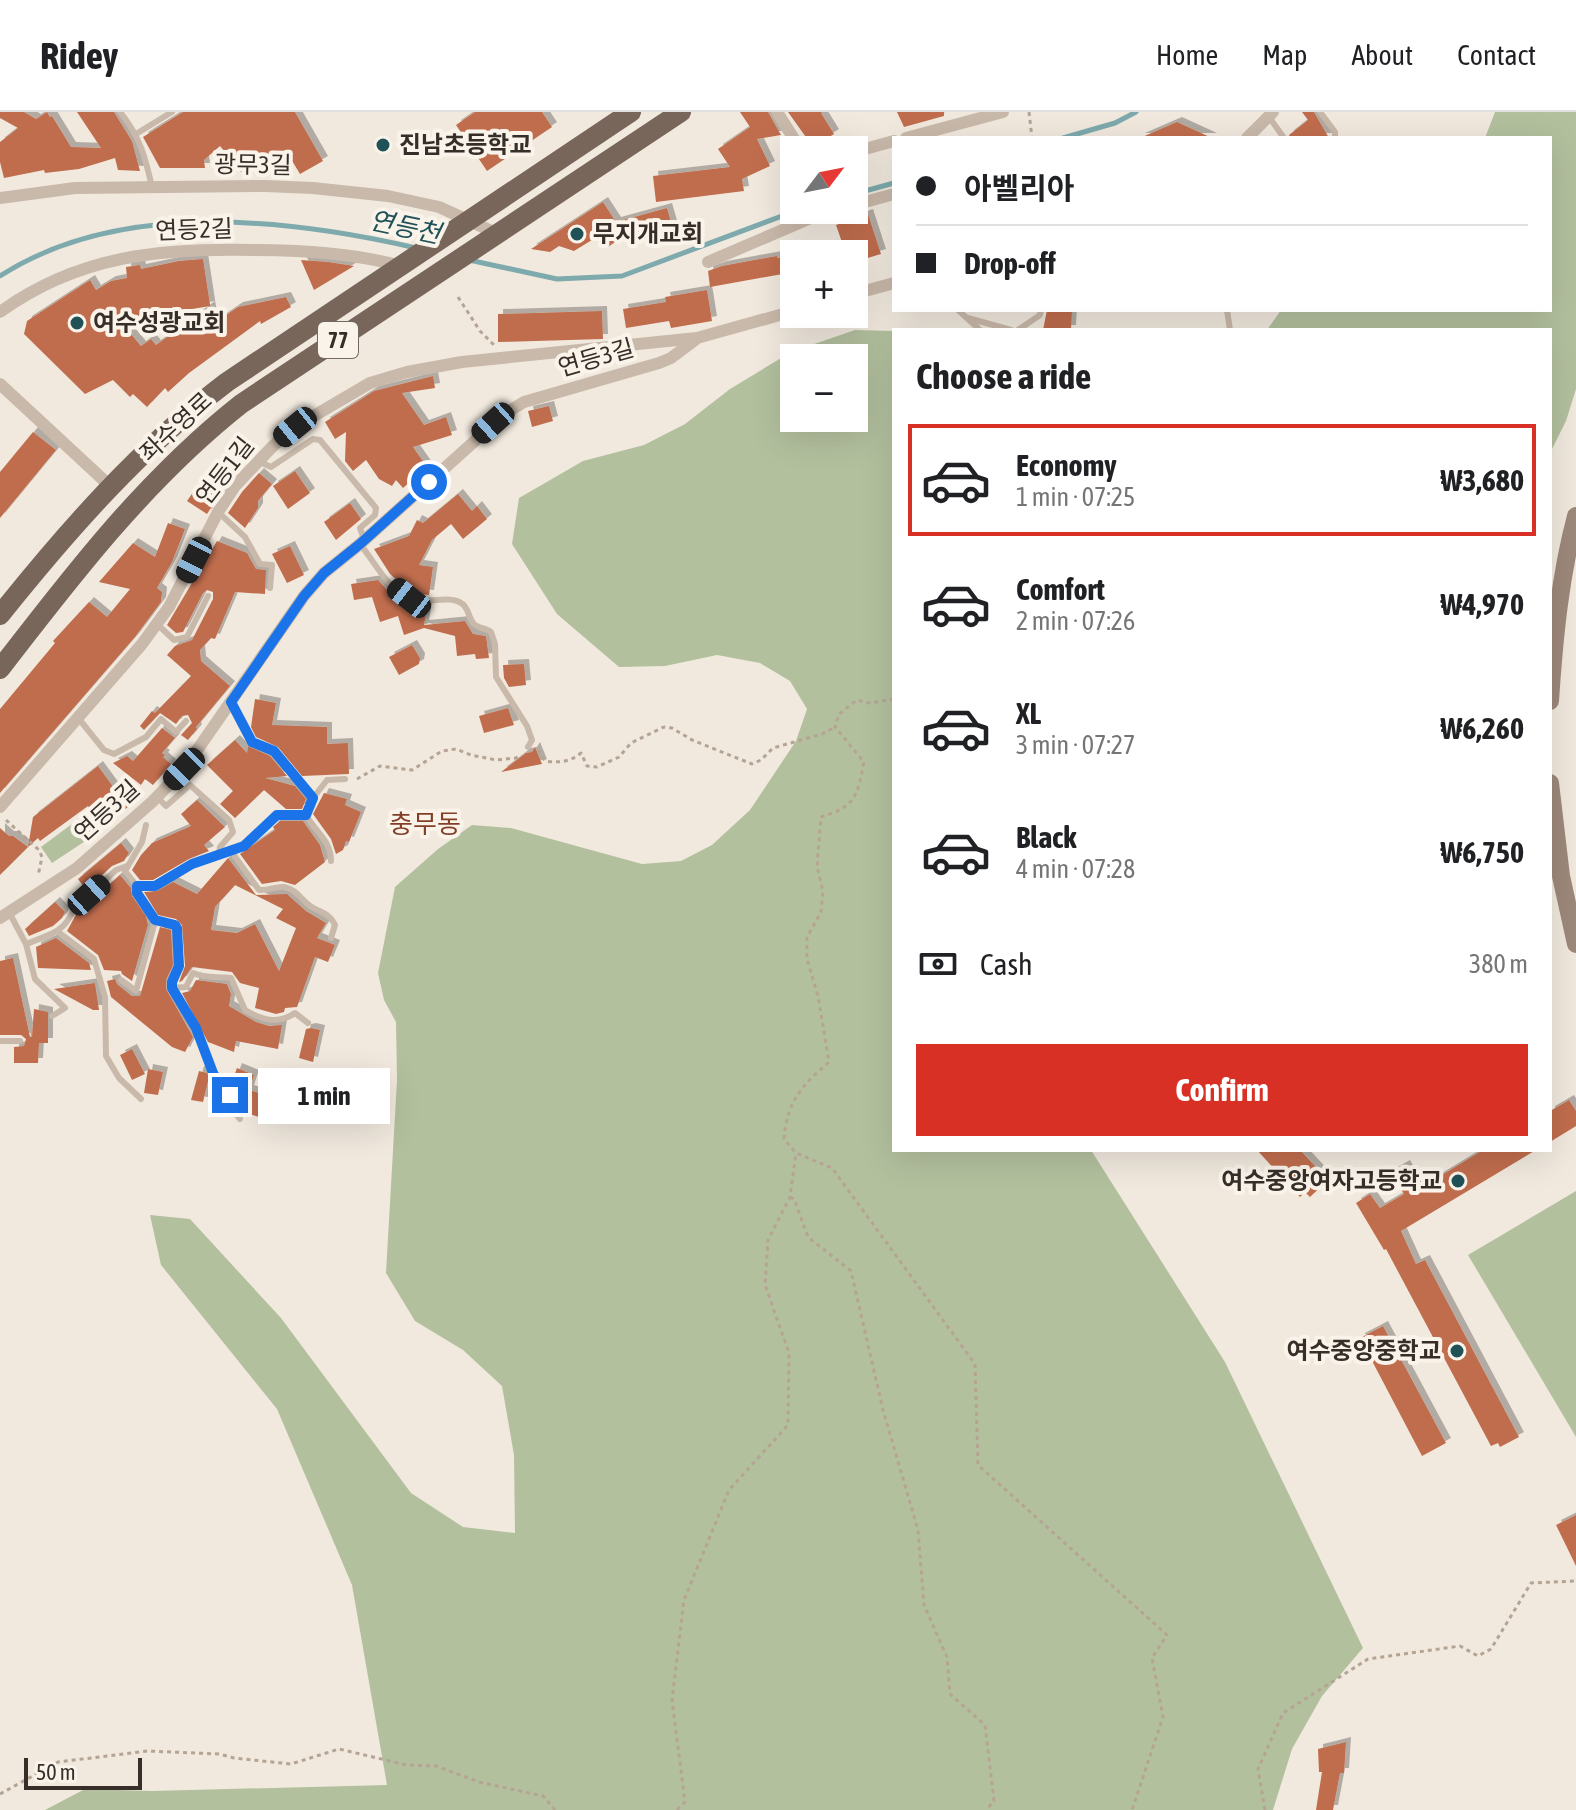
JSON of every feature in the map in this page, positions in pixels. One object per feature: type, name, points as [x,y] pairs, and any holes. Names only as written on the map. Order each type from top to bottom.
[{"type":"main road","points":[[469,220],[631,112]]},
{"type":"main road","points":[[498,234],[681,112]]},
{"type":"main road","name":"좌수영로","points":[[0,615],[110,486],[195,406],[469,220]]},
{"type":"main road","name":"좌수영로","points":[[0,669],[131,506],[211,428],[241,404],[498,234]]},
{"type":"main road","points":[[195,406],[211,428]]},
{"type":"street","points":[[777,112],[792,136]]},
{"type":"street","points":[[913,136],[1003,112]]},
{"type":"street","points":[[1249,136],[1271,115]]},
{"type":"street","points":[[868,148],[892,142]]},
{"type":"street","name":"광무3길","points":[[0,198],[63,189],[265,186],[359,193],[439,207],[498,234]]},
{"type":"street","points":[[868,201],[892,195]]},
{"type":"street","points":[[708,262],[797,224]]},
{"type":"street","name":"연등2길","points":[[0,312],[26,294],[66,274],[149,253],[299,250],[401,266]]},
{"type":"street","points":[[868,290],[892,284]]},
{"type":"street","name":"연등1길","points":[[0,807],[79,719],[157,624],[235,486],[295,427],[354,391],[388,376],[462,362],[697,338],[780,315]]},
{"type":"street","name":"연등3길","points":[[5,916],[77,868],[157,797],[184,769],[304,596],[324,573],[493,423],[514,407],[671,358],[697,338]]},
{"type":"street","points":[[2,390],[110,486]]},
{"type":"street","points":[[1552,670],[1563,582],[1576,516]]},
{"type":"street","points":[[1552,800],[1561,876],[1576,944]]},
{"type":"lane","points":[[120,112],[143,148],[152,187]]},
{"type":"lane","points":[[136,134],[172,112]]},
{"type":"lane","points":[[1320,112],[1335,136]]},
{"type":"lane","points":[[1271,115],[1283,136]]},
{"type":"lane","points":[[960,312],[978,328]]},
{"type":"lane","points":[[1021,328],[1041,312]]},
{"type":"lane","points":[[968,318],[1004,328]]},
{"type":"lane","points":[[258,461],[271,467],[313,439],[320,440],[376,508],[375,515],[360,528],[362,542],[391,584],[415,601],[449,599],[460,602],[473,623],[491,632],[495,644],[496,677],[527,726],[532,740],[528,747]]},
{"type":"lane","points":[[218,512],[245,537],[260,564],[272,565],[270,588]]},
{"type":"lane","points":[[157,624],[174,640],[187,637],[208,596]]},
{"type":"lane","points":[[231,702],[252,742],[274,751],[313,798]]},
{"type":"lane","points":[[79,719],[104,750],[114,754],[146,737],[161,719],[176,732],[186,721]]},
{"type":"lane","points":[[306,815],[313,798],[327,780],[345,779]]},
{"type":"lane","points":[[157,797],[166,806],[190,785],[229,820],[233,832],[220,847],[219,854]]},
{"type":"lane","points":[[137,886],[155,886],[192,864],[244,846],[277,815],[306,815]]},
{"type":"lane","points":[[306,815],[327,841],[331,861]]},
{"type":"lane","points":[[146,825],[142,842],[125,871],[137,886],[137,893],[155,920],[177,928],[179,966],[172,988],[196,1028],[213,1073],[219,1083],[227,1088],[231,1108],[240,1119]]},
{"type":"lane","points":[[231,851],[259,890],[279,886],[292,889],[311,908],[328,915],[335,925],[331,938]]},
{"type":"lane","points":[[26,944],[58,932],[69,920],[81,892],[89,895],[116,870],[127,866]]},
{"type":"lane","points":[[5,916],[26,944],[35,979],[65,1008],[52,1016]]},
{"type":"lane","points":[[121,980],[136,991],[155,920]]},
{"type":"lane","points":[[58,932],[94,959],[105,997],[106,1056],[119,1078],[141,1099]]},
{"type":"lane","points":[[172,988],[186,987],[193,973],[207,979],[218,976],[231,978],[249,1013],[268,1021],[286,1020],[295,1013],[308,1023]]},
{"type":"lane","points":[[0,1041],[20,1041]]},
{"type":"path","points":[[1029,112],[1032,136]]},
{"type":"path","points":[[458,297],[476,326],[496,349]]},
{"type":"path","points":[[532,740],[545,761],[558,763],[575,759],[581,753],[587,766],[597,767],[619,757],[631,743],[664,727],[752,764],[773,748],[822,734],[835,727],[839,714],[857,700],[869,703],[892,699]]},
{"type":"path","points":[[835,727],[864,762],[859,790],[844,810],[821,817],[817,866],[823,892],[821,912],[807,937],[807,959],[818,996],[829,1062],[807,1081],[786,1115],[784,1139],[796,1153],[832,1168],[975,1364],[978,1465],[1167,1635],[1152,1658],[1163,1717],[1132,1810]]},
{"type":"path","points":[[345,779],[357,779],[380,766],[412,770],[442,751],[456,749],[496,760],[516,758],[528,747]]},
{"type":"path","points":[[0,815],[41,853],[33,898]]},
{"type":"path","points":[[677,1810],[685,1802],[672,1700],[684,1600],[729,1490],[788,1425],[789,1353],[765,1285],[768,1240],[790,1197],[796,1153]]},
{"type":"path","points":[[790,1197],[794,1199],[808,1237],[851,1271],[883,1410],[918,1530],[924,1605],[947,1657],[950,1694],[985,1725],[994,1801],[986,1810]]},
{"type":"path","points":[[1265,1810],[1258,1769],[1283,1713],[1368,1659],[1460,1646],[1478,1656],[1491,1649],[1531,1583],[1576,1581]]},
{"type":"path","points":[[0,1794],[58,1762],[148,1751],[219,1754],[291,1764],[339,1749],[407,1765],[436,1766],[479,1782],[543,1796],[555,1810]]},
{"type":"green space","points":[[1495,112],[1576,112],[1576,389],[1566,421],[1552,449],[1552,328],[1268,328],[1280,312],[1552,312],[1552,136],[1486,136]]},
{"type":"green space","points":[[855,330],[892,331],[892,1152],[1092,1152],[1225,1362],[1363,1648],[1322,1696],[1292,1749],[1273,1810],[45,1810],[85,1789],[152,1791],[387,1785],[352,1585],[277,1409],[161,1265],[150,1215],[190,1219],[281,1318],[411,1493],[463,1527],[515,1533],[514,1455],[502,1386],[463,1350],[415,1321],[386,1273],[397,1080],[396,1022],[384,1000],[378,973],[395,887],[438,849],[472,825],[511,828],[642,864],[681,861],[712,845],[750,810],[796,741],[807,709],[790,681],[760,663],[717,655],[665,666],[619,667],[557,614],[512,544],[519,498],[583,461],[644,445],[685,424],[730,389],[780,359],[780,432],[868,432],[868,344],[814,344]]},
{"type":"green space","points":[[88,812],[102,830],[52,863],[41,847]]},
{"type":"green space","points":[[1576,1191],[1576,1437],[1468,1255]]},
{"type":"building","points":[[0,112],[24,112],[36,119],[47,112],[71,147],[101,148],[77,112],[114,112],[132,141],[140,171],[118,170],[115,158],[79,169],[45,173],[44,170],[4,178],[0,142],[18,128],[0,118]]},
{"type":"building","points":[[183,112],[295,112],[323,161],[300,174],[288,154],[268,166],[262,156],[241,172],[220,146],[204,160],[205,168],[160,168],[143,137]]},
{"type":"building","points":[[475,112],[542,112],[552,127],[487,171],[456,125]]},
{"type":"building","points":[[740,112],[768,112],[781,135],[757,139],[770,166],[742,179],[744,191],[656,202],[653,176],[730,167],[718,149],[750,127]]},
{"type":"building","points":[[788,112],[823,112],[834,134],[805,136]]},
{"type":"building","points":[[897,112],[944,112],[944,116],[904,127]]},
{"type":"building","points":[[1302,112],[1314,112],[1328,136],[1289,136],[1308,120]]},
{"type":"building","points":[[1177,122],[1208,136],[1145,136]]},
{"type":"building","points":[[603,202],[616,222],[667,208],[674,232],[631,244],[628,233],[608,247],[600,235],[574,251],[559,246],[550,252],[531,249]]},
{"type":"building","points":[[868,214],[881,254],[868,258],[868,240],[841,240],[836,225],[868,224]]},
{"type":"building","points":[[777,256],[780,258],[780,274],[710,287],[708,271]]},
{"type":"building","name":"여수성광교회","points":[[203,259],[213,324],[238,307],[286,297],[291,307],[261,324],[260,321],[168,392],[165,388],[147,407],[133,394],[130,397],[113,380],[85,394],[24,334],[27,321],[90,280],[96,290],[111,281],[127,278],[126,267],[140,265],[141,269]],"holes":[[[210,306],[156,345],[151,339],[141,346],[120,321]]]},
{"type":"building","points":[[301,260],[328,262],[354,266],[314,290]]},
{"type":"building","points":[[707,290],[712,321],[671,328],[669,321],[626,328],[623,309],[666,302],[665,297]]},
{"type":"building","points":[[602,311],[603,339],[498,342],[498,314]]},
{"type":"building","points":[[1047,312],[1072,312],[1071,328],[1043,328]]},
{"type":"building","points":[[433,376],[435,388],[402,393],[424,425],[446,417],[452,435],[413,447],[427,467],[403,488],[396,480],[392,486],[379,479],[366,460],[353,471],[345,461],[346,432],[335,439],[325,422],[374,391]]},
{"type":"building","points":[[549,406],[553,421],[532,427],[528,411]]},
{"type":"building","points":[[33,432],[56,450],[0,518],[0,472]]},
{"type":"building","points":[[214,470],[229,480],[207,514],[187,501]]},
{"type":"building","points":[[295,471],[310,493],[288,509],[273,486]]},
{"type":"building","points":[[259,473],[272,484],[258,501],[258,508],[245,528],[228,513]]},
{"type":"building","points":[[458,494],[472,511],[477,506],[487,519],[463,539],[451,524],[432,540],[419,565],[433,567],[429,595],[411,593],[390,574],[374,549],[409,536],[417,520],[423,523]]},
{"type":"building","points":[[350,503],[361,519],[336,540],[324,522]]},
{"type":"building","points":[[168,523],[185,529],[172,562],[157,588],[162,592],[161,602],[135,637],[0,793],[0,709],[55,643],[53,641],[89,602],[107,617],[130,589],[99,582],[133,543],[155,557]]},
{"type":"building","points":[[217,541],[247,553],[256,569],[266,570],[265,594],[235,592],[215,639],[211,638],[200,650],[201,661],[230,686],[188,740],[181,735],[192,723],[188,715],[182,716],[176,724],[160,713],[144,730],[140,726],[152,711],[155,713],[191,676],[167,655],[175,646],[192,640],[213,599],[213,592],[207,590],[203,593],[183,632],[176,633],[167,625]]},
{"type":"building","points":[[290,546],[304,575],[287,583],[272,554]]},
{"type":"building","points":[[378,580],[406,604],[427,607],[424,625],[465,621],[473,634],[486,636],[489,658],[476,659],[475,654],[457,656],[455,636],[424,628],[404,635],[398,616],[380,622],[372,597],[354,600],[351,584]]},
{"type":"building","points":[[412,645],[420,658],[419,664],[399,675],[389,657]]},
{"type":"building","points":[[524,664],[526,685],[509,687],[504,678],[503,665]]},
{"type":"building","points":[[255,699],[276,703],[272,725],[327,727],[327,744],[348,743],[349,774],[302,776],[278,747],[256,737],[251,727]]},
{"type":"building","points":[[508,708],[514,725],[484,733],[479,716]]},
{"type":"building","points":[[162,728],[175,738],[162,753],[171,764],[153,785],[145,779],[141,785],[113,763],[127,756],[133,761]]},
{"type":"building","points":[[235,740],[247,753],[248,746],[270,756],[287,776],[265,778],[295,786],[306,799],[302,809],[286,809],[264,790],[235,818],[220,804],[233,791],[207,765]]},
{"type":"building","points":[[535,747],[542,764],[501,772],[526,753],[532,752]]},
{"type":"building","points":[[98,766],[128,807],[102,826],[88,806],[28,847],[33,817]]},
{"type":"building","points":[[324,793],[347,799],[345,805],[361,812],[349,842],[346,841],[343,850],[336,854],[331,839],[313,814]]},
{"type":"building","points":[[197,800],[225,827],[204,845],[209,851],[153,880],[140,880],[132,870],[141,855],[152,843],[191,826],[181,814]]},
{"type":"building","points":[[280,821],[303,821],[320,845],[325,862],[295,885],[281,881],[262,884],[240,854],[275,830],[273,827]]},
{"type":"building","points":[[0,828],[28,847],[0,875]]},
{"type":"building","points":[[121,843],[129,853],[124,861],[112,866],[88,888],[84,887],[78,879]]},
{"type":"building","points":[[228,858],[256,895],[287,894],[326,923],[317,938],[335,945],[328,962],[315,957],[297,1007],[285,1008],[284,1012],[276,1014],[255,1008],[259,988],[240,983],[232,972],[192,967],[179,982],[185,966],[182,925],[176,919],[158,915],[144,892],[157,891],[173,882],[197,894]],"holes":[[[235,885],[283,909],[276,918],[296,928],[279,971],[255,924],[237,933],[211,930],[215,907]]]},
{"type":"building","points":[[120,875],[131,888],[132,896],[146,916],[148,925],[132,981],[121,971],[104,970],[98,955],[67,931],[84,900],[92,900]]},
{"type":"building","points":[[55,902],[65,912],[62,918],[53,926],[29,936],[25,929]]},
{"type":"building","points":[[160,927],[171,930],[173,965],[166,980],[166,989],[193,1037],[185,1052],[172,1047],[111,997],[107,981],[115,979],[132,996],[140,996]]},
{"type":"building","points":[[56,938],[89,963],[91,970],[38,968],[36,947]]},
{"type":"building","points":[[13,958],[30,1037],[34,1009],[48,1012],[48,1043],[39,1043],[38,1063],[14,1063],[14,1047],[24,1046],[26,1039],[21,1035],[0,1035],[0,961]]},
{"type":"building","points":[[196,980],[227,984],[231,994],[229,1006],[256,1022],[269,1026],[282,1025],[278,1049],[236,1041],[234,1052],[208,1042],[182,993],[190,991]]},
{"type":"building","points":[[95,983],[99,1010],[93,1010],[54,989]]},
{"type":"building","points":[[306,1029],[320,1030],[313,1062],[299,1058]]},
{"type":"building","points":[[132,1049],[145,1074],[132,1080],[120,1055]]},
{"type":"building","points":[[237,1068],[254,1075],[249,1090],[266,1095],[259,1117],[242,1112],[237,1105],[231,1084]]},
{"type":"building","points":[[148,1069],[163,1072],[158,1095],[144,1093]]},
{"type":"building","points":[[199,1071],[207,1073],[209,1077],[203,1102],[191,1100]]},
{"type":"building","points":[[1569,1100],[1576,1111],[1576,1126],[1552,1141],[1552,1110]]},
{"type":"building","points":[[1259,1152],[1302,1152],[1328,1180],[1310,1197],[1305,1192],[1300,1197]]},
{"type":"building","points":[[1480,1152],[1533,1152],[1401,1231],[1416,1264],[1425,1260],[1519,1437],[1500,1447],[1498,1443],[1491,1446],[1386,1249],[1356,1203],[1370,1194],[1380,1208],[1404,1194],[1391,1173],[1405,1165],[1419,1189]]},
{"type":"building","points":[[1383,1326],[1446,1443],[1422,1456],[1360,1338]]},
{"type":"building","points":[[1576,1515],[1576,1566],[1556,1525]]},
{"type":"building","points":[[1346,1742],[1344,1773],[1340,1773],[1333,1810],[1316,1810],[1322,1772],[1319,1772],[1318,1749]]},
{"type":"waterway","name":"연등천","points":[[1070,136],[1115,123],[1136,112]]},
{"type":"waterway","name":"연등천","points":[[868,190],[892,184]]},
{"type":"waterway","name":"연등천","points":[[469,260],[557,279],[622,276],[780,217]]},
{"type":"waterway","name":"연등천","points":[[0,276],[46,252],[96,235],[149,226],[204,222],[313,229],[416,248]]},
{"type":"place","name":"진남초등학교","points":[[383,145]]},
{"type":"place","name":"무지개교회","points":[[577,234]]},
{"type":"place","name":"여수성광교회","points":[[77,323]]},
{"type":"place","name":"여수중앙여자고등학교","points":[[1458,1181]]},
{"type":"place","name":"여수중앙중학교","points":[[1457,1351]]},
{"type":"district","name":"충무동","points":[[425,824]]},
{"type":"route","points":[[230,1095],[213,1073],[196,1028],[172,988],[179,966],[177,928],[155,920],[137,893],[137,886],[155,886],[192,864],[244,846],[277,815],[306,815],[313,798],[274,751],[252,742],[231,702],[304,596],[324,573],[429,482]]}]
